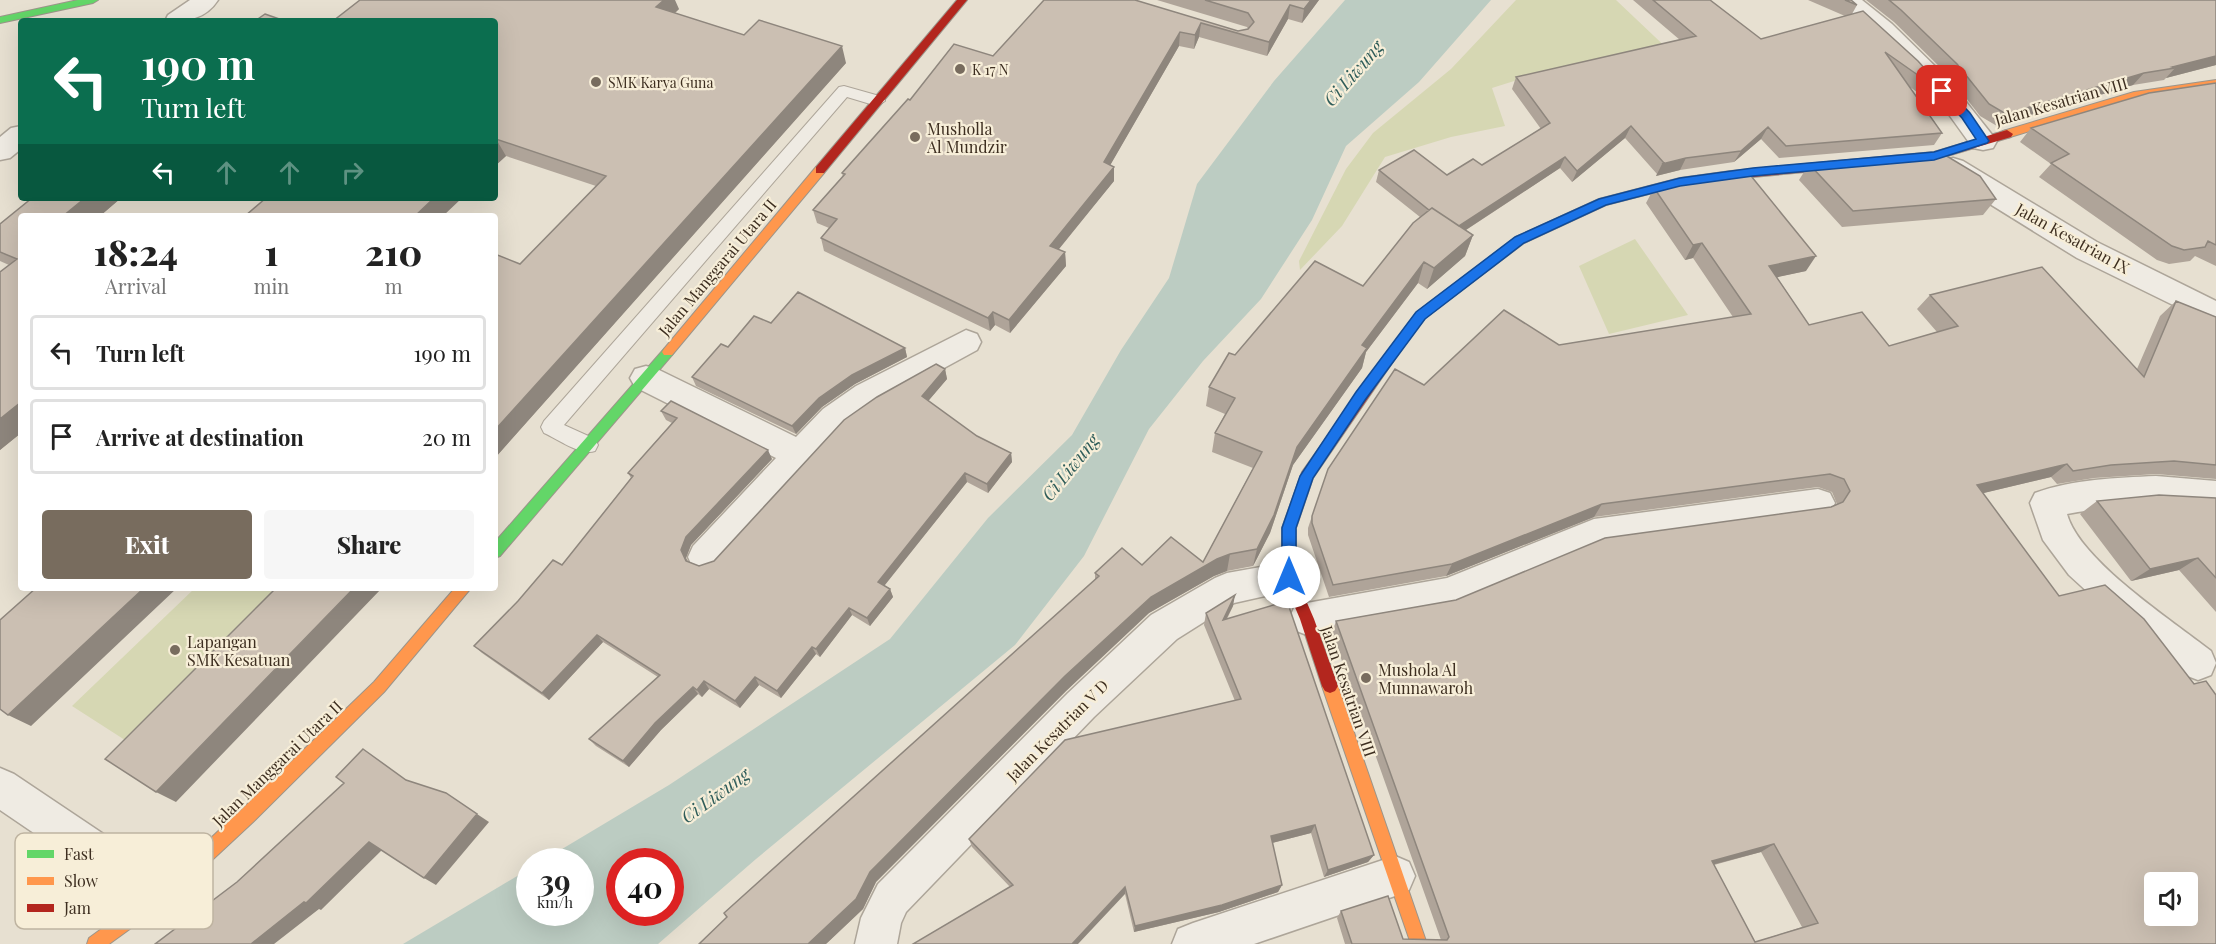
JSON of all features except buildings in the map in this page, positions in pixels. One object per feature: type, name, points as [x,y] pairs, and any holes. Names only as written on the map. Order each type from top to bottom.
[{"type":"street","points":[[0,20],[93,0]]},
{"type":"street","points":[[181,18],[206,0]]},
{"type":"street","name":"Jalan Manggarai Utara II","points":[[498,549],[646,378],[962,0]]},
{"type":"street","points":[[1846,0],[1899,45],[1966,116],[1983,141]]},
{"type":"street","name":"Jalan Kesatrian VIII","points":[[1419,944],[1307,619],[1289,577],[1289,528],[1307,476],[1420,315],[1520,240],[1603,202],[1680,182],[1753,172],[1934,156],[2134,96],[2216,84]]},
{"type":"street","points":[[0,151],[18,137]]},
{"type":"street","name":"Jalan Kesatrian IX","points":[[1934,156],[2087,250],[2216,314]]},
{"type":"street","points":[[705,557],[801,455],[818,432],[867,395],[966,342]]},
{"type":"street","points":[[646,378],[801,455]]},
{"type":"street","points":[[2208,670],[2106,587],[2071,554],[2055,529],[2046,503],[2108,492],[2156,490],[2216,495]]},
{"type":"street","points":[[1307,619],[1449,593],[1594,534],[1818,503]]},
{"type":"street","name":"Jalan Kesatrian V D","points":[[876,944],[881,918],[892,898],[1081,705],[1164,627],[1227,589],[1289,577]]},
{"type":"street","name":"Jalan Manggarai Utara II","points":[[213,848],[379,687],[461,591]]},
{"type":"street","points":[[0,788],[67,833]]},
{"type":"street","points":[[1193,944],[1395,876]]},
{"type":"street","name":"Jalan Manggarai Utara II","points":[[96,944],[116,929]]},
{"type":"lane","points":[[588,445],[551,427],[844,91],[878,101]]},
{"type":"green space","points":[[1516,0],[1616,0],[1673,54],[1549,70],[1492,88],[1505,126],[1451,137],[1385,157],[1342,226],[1300,270],[1299,261],[1346,169],[1373,133],[1451,69]]},
{"type":"green space","points":[[1635,239],[1688,315],[1609,334],[1579,266]]},
{"type":"green space","name":"Lapangan SMK Kesatuan","points":[[192,591],[270,591],[275,594],[128,742],[72,706]]},
{"type":"water","name":"Ci Liwung","points":[[1345,0],[1491,0],[1419,82],[1346,146],[1312,220],[1261,299],[1203,361],[1149,429],[1084,556],[1015,645],[684,921],[684,848],[606,848],[606,926],[679,926],[658,944],[403,944],[516,877],[516,926],[594,926],[594,848],[564,848],[669,785],[890,639],[988,518],[1072,435],[1121,350],[1169,278],[1197,184],[1274,81]]},
{"type":"traffic: fast","points":[[0,20],[93,0]]},
{"type":"traffic: fast","points":[[498,549],[668,352]]},
{"type":"traffic: slow","points":[[2007,134],[2134,96],[2216,84]]},
{"type":"traffic: slow","points":[[668,352],[820,170]]},
{"type":"traffic: slow","points":[[1397,347],[1421,315],[1520,240],[1603,202],[1680,182],[1731,175]]},
{"type":"traffic: slow","points":[[213,848],[379,687],[461,591]]},
{"type":"traffic: slow","points":[[1330,686],[1419,944]]},
{"type":"traffic: slow","points":[[95,944],[116,929]]},
{"type":"traffic: jam","points":[[820,170],[962,0]]},
{"type":"traffic: jam","points":[[1731,175],[1934,156],[2007,134]]},
{"type":"traffic: jam","points":[[1330,686],[1307,619],[1289,577],[1289,528],[1307,476],[1397,347]]},
{"type":"place","name":"K 17 N","points":[[960,69]]},
{"type":"place","name":"SMK Karya Guna","points":[[596,82]]},
{"type":"place","name":"Musholla Al Mundzir","points":[[915,137]]},
{"type":"place","name":"Lapangan SMK Kesatuan","points":[[175,650]]},
{"type":"place","name":"Mushola Al Munnawaroh","points":[[1366,678]]},
{"type":"route","points":[[1289,577],[1289,528],[1307,476],[1361,396],[1420,315],[1520,240],[1603,202],[1680,182],[1753,172],[1934,156],[1983,141],[1966,116],[1942,91]]}]
